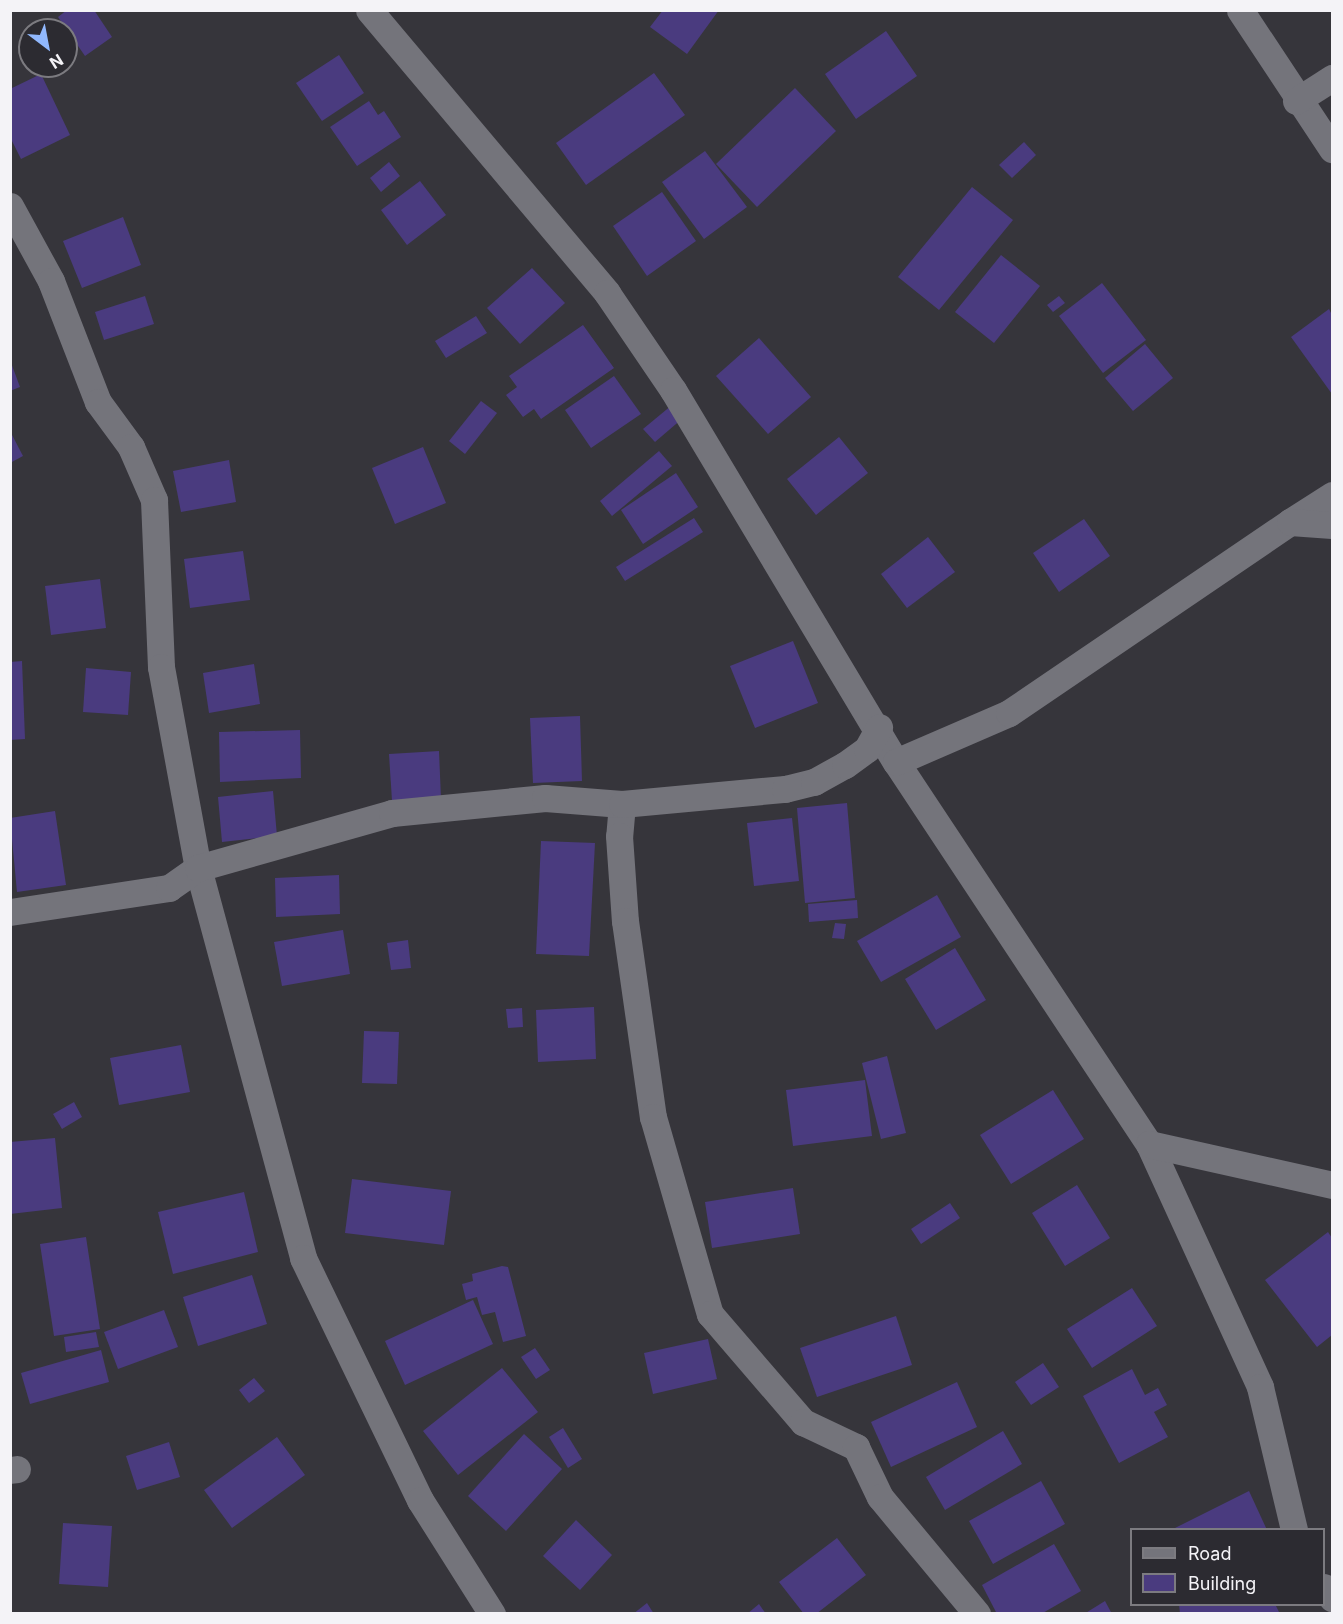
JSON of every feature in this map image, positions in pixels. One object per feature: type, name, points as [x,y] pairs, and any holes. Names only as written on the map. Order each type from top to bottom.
[{"type":"street","points":[[369,10],[607,293],[673,390],[879,727],[896,762],[1149,1144],[1260,1387],[1294,1528]]},
{"type":"street","points":[[1240,10],[1296,101],[1332,149]]},
{"type":"street","points":[[1296,101],[1332,78]]},
{"type":"street","points":[[10,206],[51,281],[98,402],[131,447],[154,500],[161,668],[198,868],[303,1258],[420,1500],[492,1614]]},
{"type":"street","points":[[896,762],[1009,713],[1332,495]]},
{"type":"street","points":[[1290,522],[1332,525]]},
{"type":"street","points":[[10,912],[169,888],[198,868],[392,813],[545,798],[622,804],[814,782],[867,749],[879,727]]},
{"type":"street","points":[[622,804],[625,921],[652,1117],[710,1314],[803,1422],[855,1447],[880,1497],[977,1614]]},
{"type":"street","points":[[1149,1144],[1332,1185]]},
{"type":"building","points":[[67,10],[94,10],[112,37],[85,56],[78,46],[78,18],[58,17]]},
{"type":"building","points":[[663,10],[719,10],[687,54],[650,27]]},
{"type":"building","points":[[886,31],[917,76],[856,119],[825,74]]},
{"type":"building","points":[[339,55],[364,93],[322,121],[296,83]]},
{"type":"building","points":[[654,73],[685,115],[586,185],[556,143]]},
{"type":"building","points":[[33,78],[43,78],[70,135],[21,159],[10,137],[10,89]]},
{"type":"building","points":[[795,88],[836,131],[757,207],[716,164]]},
{"type":"building","points":[[369,101],[378,115],[384,111],[401,137],[357,166],[330,127]]},
{"type":"building","points":[[1024,142],[1036,155],[1012,178],[999,165]]},
{"type":"building","points":[[705,151],[747,207],[704,239],[662,182]]},
{"type":"building","points":[[389,162],[400,176],[381,192],[370,178]]},
{"type":"building","points":[[420,181],[446,215],[407,245],[381,210]]},
{"type":"building","points":[[972,187],[1013,220],[939,310],[898,277]]},
{"type":"building","points":[[662,192],[696,241],[647,276],[613,226]]},
{"type":"building","points":[[123,217],[141,265],[82,288],[63,241]]},
{"type":"building","points":[[1001,255],[1040,286],[994,343],[955,312]]},
{"type":"building","points":[[532,268],[565,303],[520,344],[487,308]]},
{"type":"building","points":[[1102,283],[1146,340],[1103,373],[1059,316]]},
{"type":"building","points":[[145,296],[154,324],[104,340],[95,312]]},
{"type":"building","points":[[1059,296],[1065,303],[1053,312],[1047,305]]},
{"type":"building","points":[[1329,309],[1332,315],[1332,394],[1291,337]]},
{"type":"building","points":[[476,316],[487,333],[446,358],[435,341]]},
{"type":"building","points":[[583,325],[614,368],[541,419],[534,409],[523,417],[506,395],[517,387],[509,376]]},
{"type":"building","points":[[759,338],[811,397],[768,434],[716,376]]},
{"type":"building","points":[[1145,344],[1173,378],[1133,411],[1105,378]]},
{"type":"building","points":[[10,360],[20,387],[10,391]]},
{"type":"building","points":[[614,376],[641,414],[591,448],[565,410]]},
{"type":"building","points":[[481,401],[497,413],[465,454],[449,441]]},
{"type":"building","points":[[672,405],[683,418],[655,442],[643,429]]},
{"type":"building","points":[[10,431],[23,456],[10,463]]},
{"type":"building","points":[[839,437],[868,473],[816,515],[787,479]]},
{"type":"building","points":[[423,447],[446,503],[395,524],[372,468]]},
{"type":"building","points":[[659,451],[672,466],[612,516],[600,501]]},
{"type":"building","points":[[229,460],[236,502],[181,512],[173,471]]},
{"type":"building","points":[[676,473],[698,507],[643,544],[621,510]]},
{"type":"building","points":[[694,518],[703,532],[625,581],[616,567]]},
{"type":"building","points":[[1084,519],[1110,556],[1059,592],[1033,553]]},
{"type":"building","points":[[928,537],[955,572],[907,608],[881,574]]},
{"type":"building","points":[[243,551],[250,600],[190,608],[184,559]]},
{"type":"building","points":[[100,579],[106,628],[51,635],[45,586]]},
{"type":"building","points":[[793,641],[818,703],[755,728],[730,666]]},
{"type":"building","points":[[22,661],[25,739],[10,740],[10,662]]},
{"type":"building","points":[[254,664],[260,704],[209,713],[203,673]]},
{"type":"building","points":[[86,668],[131,672],[128,715],[83,712]]},
{"type":"building","points":[[580,716],[582,781],[533,783],[530,718]]},
{"type":"building","points":[[300,730],[301,778],[220,782],[219,732]]},
{"type":"building","points":[[439,751],[441,799],[392,801],[389,754]]},
{"type":"building","points":[[273,791],[277,836],[222,842],[218,797]]},
{"type":"building","points":[[847,803],[855,898],[805,903],[797,808]]},
{"type":"building","points":[[55,811],[66,885],[17,892],[10,818]]},
{"type":"building","points":[[792,818],[799,881],[754,886],[747,823]]},
{"type":"building","points":[[541,841],[595,843],[589,956],[536,954]]},
{"type":"building","points":[[339,875],[340,914],[276,917],[275,878]]},
{"type":"building","points":[[937,895],[961,937],[881,982],[857,941]]},
{"type":"building","points":[[857,900],[858,918],[809,922],[808,904]]},
{"type":"building","points":[[835,923],[846,924],[844,939],[832,938]]},
{"type":"building","points":[[343,930],[350,974],[282,986],[274,942]]},
{"type":"building","points":[[408,940],[411,968],[391,970],[387,943]]},
{"type":"building","points":[[955,948],[986,1000],[936,1030],[905,979]]},
{"type":"building","points":[[594,1007],[596,1059],[538,1062],[536,1010]]},
{"type":"building","points":[[522,1008],[523,1027],[508,1028],[506,1009]]},
{"type":"building","points":[[364,1031],[399,1032],[397,1084],[362,1083]]},
{"type":"building","points":[[181,1045],[190,1092],[119,1105],[110,1058]]},
{"type":"building","points":[[887,1056],[906,1133],[881,1139],[862,1063]]},
{"type":"building","points":[[865,1080],[872,1136],[793,1146],[786,1090]]},
{"type":"building","points":[[1053,1090],[1084,1139],[1011,1184],[980,1135]]},
{"type":"building","points":[[74,1102],[82,1117],[62,1129],[53,1114]]},
{"type":"building","points":[[55,1138],[62,1208],[10,1214],[10,1142]]},
{"type":"building","points":[[352,1179],[451,1191],[444,1245],[345,1233]]},
{"type":"building","points":[[1077,1185],[1110,1238],[1065,1266],[1032,1213]]},
{"type":"building","points":[[793,1188],[800,1234],[712,1248],[705,1202]]},
{"type":"building","points":[[244,1192],[258,1252],[173,1274],[158,1212]]},
{"type":"building","points":[[950,1203],[960,1218],[921,1244],[911,1229]]},
{"type":"building","points":[[1328,1232],[1332,1238],[1332,1335],[1317,1347],[1265,1280]]},
{"type":"building","points":[[86,1237],[100,1329],[54,1336],[40,1244]]},
{"type":"building","points":[[502,1266],[508,1267],[526,1336],[503,1342],[495,1312],[482,1315],[477,1297],[466,1300],[462,1284],[473,1281],[472,1274]]},
{"type":"building","points":[[252,1275],[267,1324],[198,1346],[183,1297]]},
{"type":"building","points":[[1132,1288],[1157,1326],[1092,1368],[1067,1329]]},
{"type":"building","points":[[473,1300],[493,1344],[405,1385],[385,1341]]},
{"type":"building","points":[[164,1310],[178,1347],[118,1369],[104,1332]]},
{"type":"building","points":[[896,1316],[912,1365],[817,1397],[800,1348]]},
{"type":"building","points":[[96,1332],[99,1347],[66,1352],[64,1337]]},
{"type":"building","points":[[708,1339],[717,1379],[653,1394],[644,1353]]},
{"type":"building","points":[[535,1348],[550,1370],[536,1379],[521,1357]]},
{"type":"building","points":[[101,1350],[109,1382],[30,1404],[21,1373]]},
{"type":"building","points":[[1043,1363],[1059,1387],[1031,1405],[1015,1382]]},
{"type":"building","points":[[502,1368],[538,1412],[458,1475],[423,1431]]},
{"type":"building","points":[[1132,1369],[1145,1395],[1158,1388],[1167,1405],[1154,1412],[1168,1437],[1119,1463],[1083,1396]]},
{"type":"building","points":[[254,1378],[265,1391],[249,1403],[239,1390]]},
{"type":"building","points":[[957,1382],[977,1427],[891,1467],[871,1422]]},
{"type":"building","points":[[563,1428],[582,1459],[568,1468],[549,1437]]},
{"type":"building","points":[[1003,1431],[1022,1464],[945,1510],[926,1477]]},
{"type":"building","points":[[524,1434],[562,1469],[506,1531],[468,1496]]},
{"type":"building","points":[[277,1437],[305,1475],[232,1528],[204,1490]]},
{"type":"building","points":[[169,1442],[180,1477],[137,1490],[126,1456]]},
{"type":"building","points":[[1041,1481],[1065,1524],[993,1564],[969,1521]]},
{"type":"building","points":[[1249,1491],[1266,1528],[1175,1528]]},
{"type":"building","points":[[576,1520],[612,1555],[580,1590],[543,1556]]},
{"type":"building","points":[[63,1523],[112,1526],[108,1587],[59,1584]]},
{"type":"building","points":[[837,1538],[866,1575],[816,1614],[804,1614],[779,1582]]},
{"type":"building","points":[[1054,1544],[1081,1591],[1041,1614],[997,1614],[982,1585]]},
{"type":"building","points":[[1105,1601],[1112,1614],[1084,1614]]},
{"type":"building","points":[[647,1603],[654,1614],[633,1614]]},
{"type":"building","points":[[759,1604],[766,1614],[747,1614]]},
{"type":"building","points":[[1179,1606],[1276,1606],[1280,1614],[1180,1614]]}]
